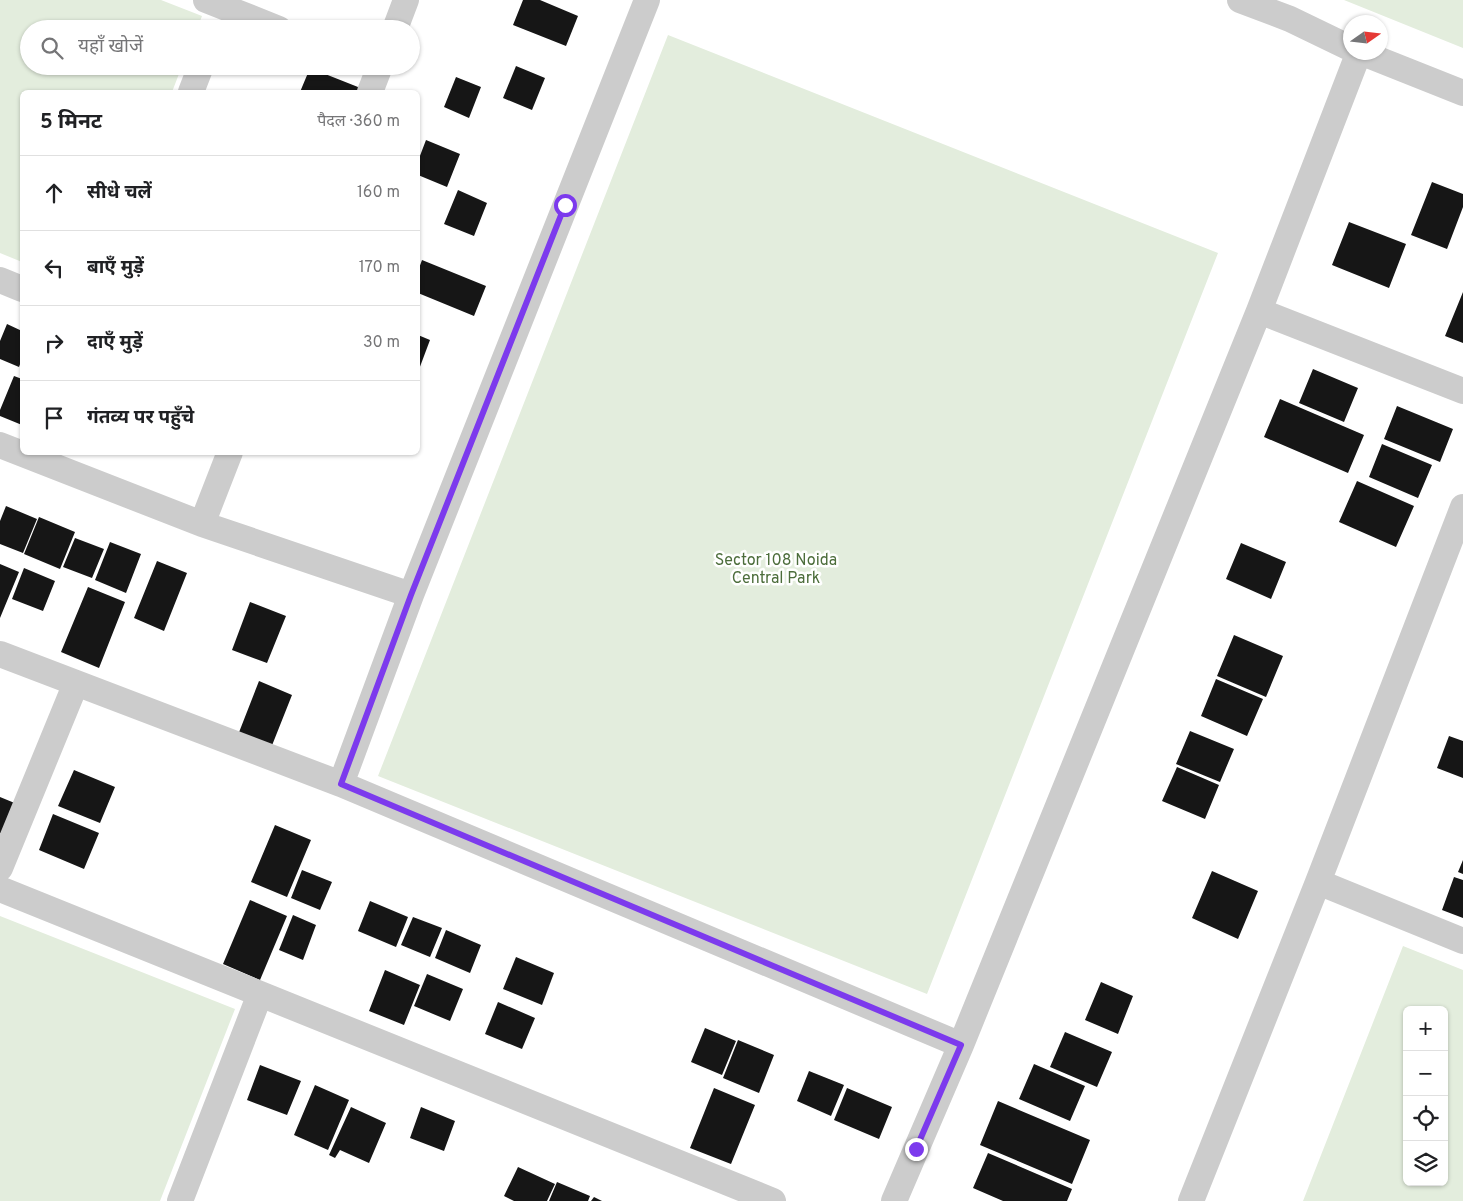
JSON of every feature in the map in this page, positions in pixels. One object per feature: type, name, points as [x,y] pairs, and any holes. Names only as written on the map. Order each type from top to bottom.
[{"type":"street","points":[[398,20],[406,0]]},
{"type":"street","points":[[341,784],[411,595],[646,0]]},
{"type":"street","points":[[1240,0],[1293,9],[1343,43]]},
{"type":"street","points":[[215,12],[245,20]]},
{"type":"street","points":[[894,1201],[961,1045],[1259,310],[1357,60]]},
{"type":"street","points":[[1380,60],[1463,93]]},
{"type":"street","points":[[192,90],[198,75]]},
{"type":"street","points":[[371,90],[375,75]]},
{"type":"street","points":[[0,280],[20,288]]},
{"type":"street","points":[[1259,310],[1463,391]]},
{"type":"street","points":[[0,445],[20,453]]},
{"type":"street","points":[[26,455],[202,524],[411,595]]},
{"type":"street","points":[[202,524],[229,455]]},
{"type":"street","points":[[1191,1201],[1318,882],[1463,507]]},
{"type":"street","points":[[0,654],[341,784],[961,1045]]},
{"type":"street","points":[[0,868],[76,683]]},
{"type":"street","points":[[1318,882],[1463,941]]},
{"type":"street","points":[[0,889],[773,1201]]},
{"type":"street","points":[[186,1199],[260,994]]},
{"type":"green space","points":[[0,0],[161,0],[202,16],[200,20],[20,20],[20,75],[179,75],[173,90],[20,90],[20,261],[0,253]]},
{"type":"green space","points":[[1344,0],[1463,0],[1463,48],[1388,18],[1388,15],[1381,15]]},
{"type":"green space","name":"Sector 108 Noida Central Park","points":[[668,35],[1218,253],[927,994],[378,776]]},
{"type":"green space","points":[[0,916],[235,1009],[160,1201],[0,1201]]},
{"type":"green space","points":[[1403,946],[1463,970],[1463,1201],[1303,1201]]},
{"type":"building","points":[[523,0],[540,0],[578,16],[566,46],[513,25]]},
{"type":"building","points":[[516,66],[545,78],[532,110],[503,98]]},
{"type":"building","points":[[307,75],[328,75],[363,89],[363,90],[301,90]]},
{"type":"building","points":[[456,77],[481,87],[469,118],[444,107]]},
{"type":"building","points":[[426,140],[460,154],[447,187],[420,176],[420,156]]},
{"type":"building","points":[[1432,182],[1463,194],[1463,207],[1447,249],[1411,235]]},
{"type":"building","points":[[458,190],[487,203],[474,236],[444,224]]},
{"type":"building","points":[[1349,222],[1406,244],[1389,288],[1332,265]]},
{"type":"building","points":[[422,260],[486,286],[474,316],[420,294],[420,266]]},
{"type":"building","points":[[1463,292],[1463,343],[1445,336]]},
{"type":"building","points":[[7,324],[20,330],[19,367],[0,359],[0,341]]},
{"type":"building","points":[[420,336],[430,340],[420,367]]},
{"type":"building","points":[[1313,369],[1358,388],[1344,422],[1299,403]]},
{"type":"building","points":[[14,376],[20,378],[20,424],[0,416],[0,410]]},
{"type":"building","points":[[1280,399],[1364,435],[1348,473],[1264,437]]},
{"type":"building","points":[[1397,406],[1453,429],[1440,462],[1384,439]]},
{"type":"building","points":[[1382,444],[1432,465],[1418,498],[1369,477]]},
{"type":"building","points":[[1357,481],[1414,506],[1396,547],[1339,522]]},
{"type":"building","points":[[6,506],[37,519],[23,553],[0,544],[0,521]]},
{"type":"building","points":[[39,517],[75,532],[60,569],[24,554]]},
{"type":"building","points":[[75,538],[104,549],[92,578],[63,567]]},
{"type":"building","points":[[110,542],[141,554],[126,593],[95,580]]},
{"type":"building","points":[[1241,543],[1286,562],[1271,599],[1226,579]]},
{"type":"building","points":[[157,561],[187,573],[164,631],[134,618]]},
{"type":"building","points":[[0,564],[19,572],[0,618]]},
{"type":"building","points":[[24,568],[55,581],[43,611],[12,599]]},
{"type":"building","points":[[88,587],[125,602],[99,668],[61,652]]},
{"type":"building","points":[[250,602],[286,616],[267,663],[232,650]]},
{"type":"building","points":[[1234,635],[1283,656],[1266,697],[1217,676]]},
{"type":"building","points":[[1216,679],[1263,699],[1247,736],[1201,716]]},
{"type":"building","points":[[259,681],[292,695],[269,753],[236,740]]},
{"type":"building","points":[[1190,731],[1234,749],[1220,782],[1176,764]]},
{"type":"building","points":[[1449,736],[1463,741],[1463,778],[1437,768]]},
{"type":"building","points":[[1177,767],[1219,785],[1205,819],[1162,801]]},
{"type":"building","points":[[74,770],[115,787],[100,823],[58,806]]},
{"type":"building","points":[[0,797],[17,804],[4,835],[0,833]]},
{"type":"building","points":[[53,814],[99,833],[84,869],[39,850]]},
{"type":"building","points":[[275,825],[311,840],[287,897],[251,882]]},
{"type":"building","points":[[1463,860],[1463,874],[1458,872]]},
{"type":"building","points":[[302,870],[332,882],[320,910],[291,898]]},
{"type":"building","points":[[1212,871],[1258,891],[1238,939],[1192,918]]},
{"type":"building","points":[[1454,877],[1463,880],[1463,918],[1442,910]]},
{"type":"building","points":[[250,900],[287,916],[260,980],[223,964]]},
{"type":"building","points":[[370,901],[408,917],[396,947],[358,931]]},
{"type":"building","points":[[293,915],[316,925],[303,960],[279,950]]},
{"type":"building","points":[[413,917],[442,928],[430,957],[401,945]]},
{"type":"building","points":[[446,930],[481,945],[470,973],[435,958]]},
{"type":"building","points":[[516,957],[554,973],[542,1005],[503,989]]},
{"type":"building","points":[[385,970],[420,985],[404,1025],[369,1011]]},
{"type":"building","points":[[427,974],[463,989],[450,1021],[414,1006]]},
{"type":"building","points":[[1101,982],[1133,996],[1118,1034],[1085,1020]]},
{"type":"building","points":[[498,1002],[535,1018],[522,1049],[485,1034]]},
{"type":"building","points":[[705,1028],[736,1041],[722,1075],[691,1062]]},
{"type":"building","points":[[1065,1032],[1112,1052],[1097,1087],[1050,1067]]},
{"type":"building","points":[[738,1040],[774,1055],[759,1093],[723,1078]]},
{"type":"building","points":[[1034,1064],[1085,1086],[1070,1121],[1019,1099]]},
{"type":"building","points":[[260,1065],[301,1081],[287,1115],[247,1100]]},
{"type":"building","points":[[809,1071],[844,1085],[831,1116],[797,1101]]},
{"type":"building","points":[[315,1085],[349,1100],[328,1150],[294,1135]]},
{"type":"building","points":[[714,1088],[755,1105],[731,1164],[690,1148]]},
{"type":"building","points":[[847,1088],[892,1107],[879,1139],[834,1120]]},
{"type":"building","points":[[998,1101],[1090,1140],[1072,1184],[980,1145]]},
{"type":"building","points":[[351,1107],[386,1123],[369,1163],[340,1150],[335,1158],[329,1155]]},
{"type":"building","points":[[421,1107],[455,1121],[444,1151],[410,1138]]},
{"type":"building","points":[[988,1153],[1072,1189],[1067,1201],[1003,1201],[973,1188]]},
{"type":"building","points":[[518,1167],[555,1184],[547,1201],[514,1201],[504,1196]]},
{"type":"building","points":[[557,1182],[590,1196],[588,1201],[549,1201]]},
{"type":"building","points":[[594,1197],[602,1201],[591,1201]]},
{"type":"route","points":[[565,205],[411,595],[341,784],[961,1045],[916,1149]]}]
